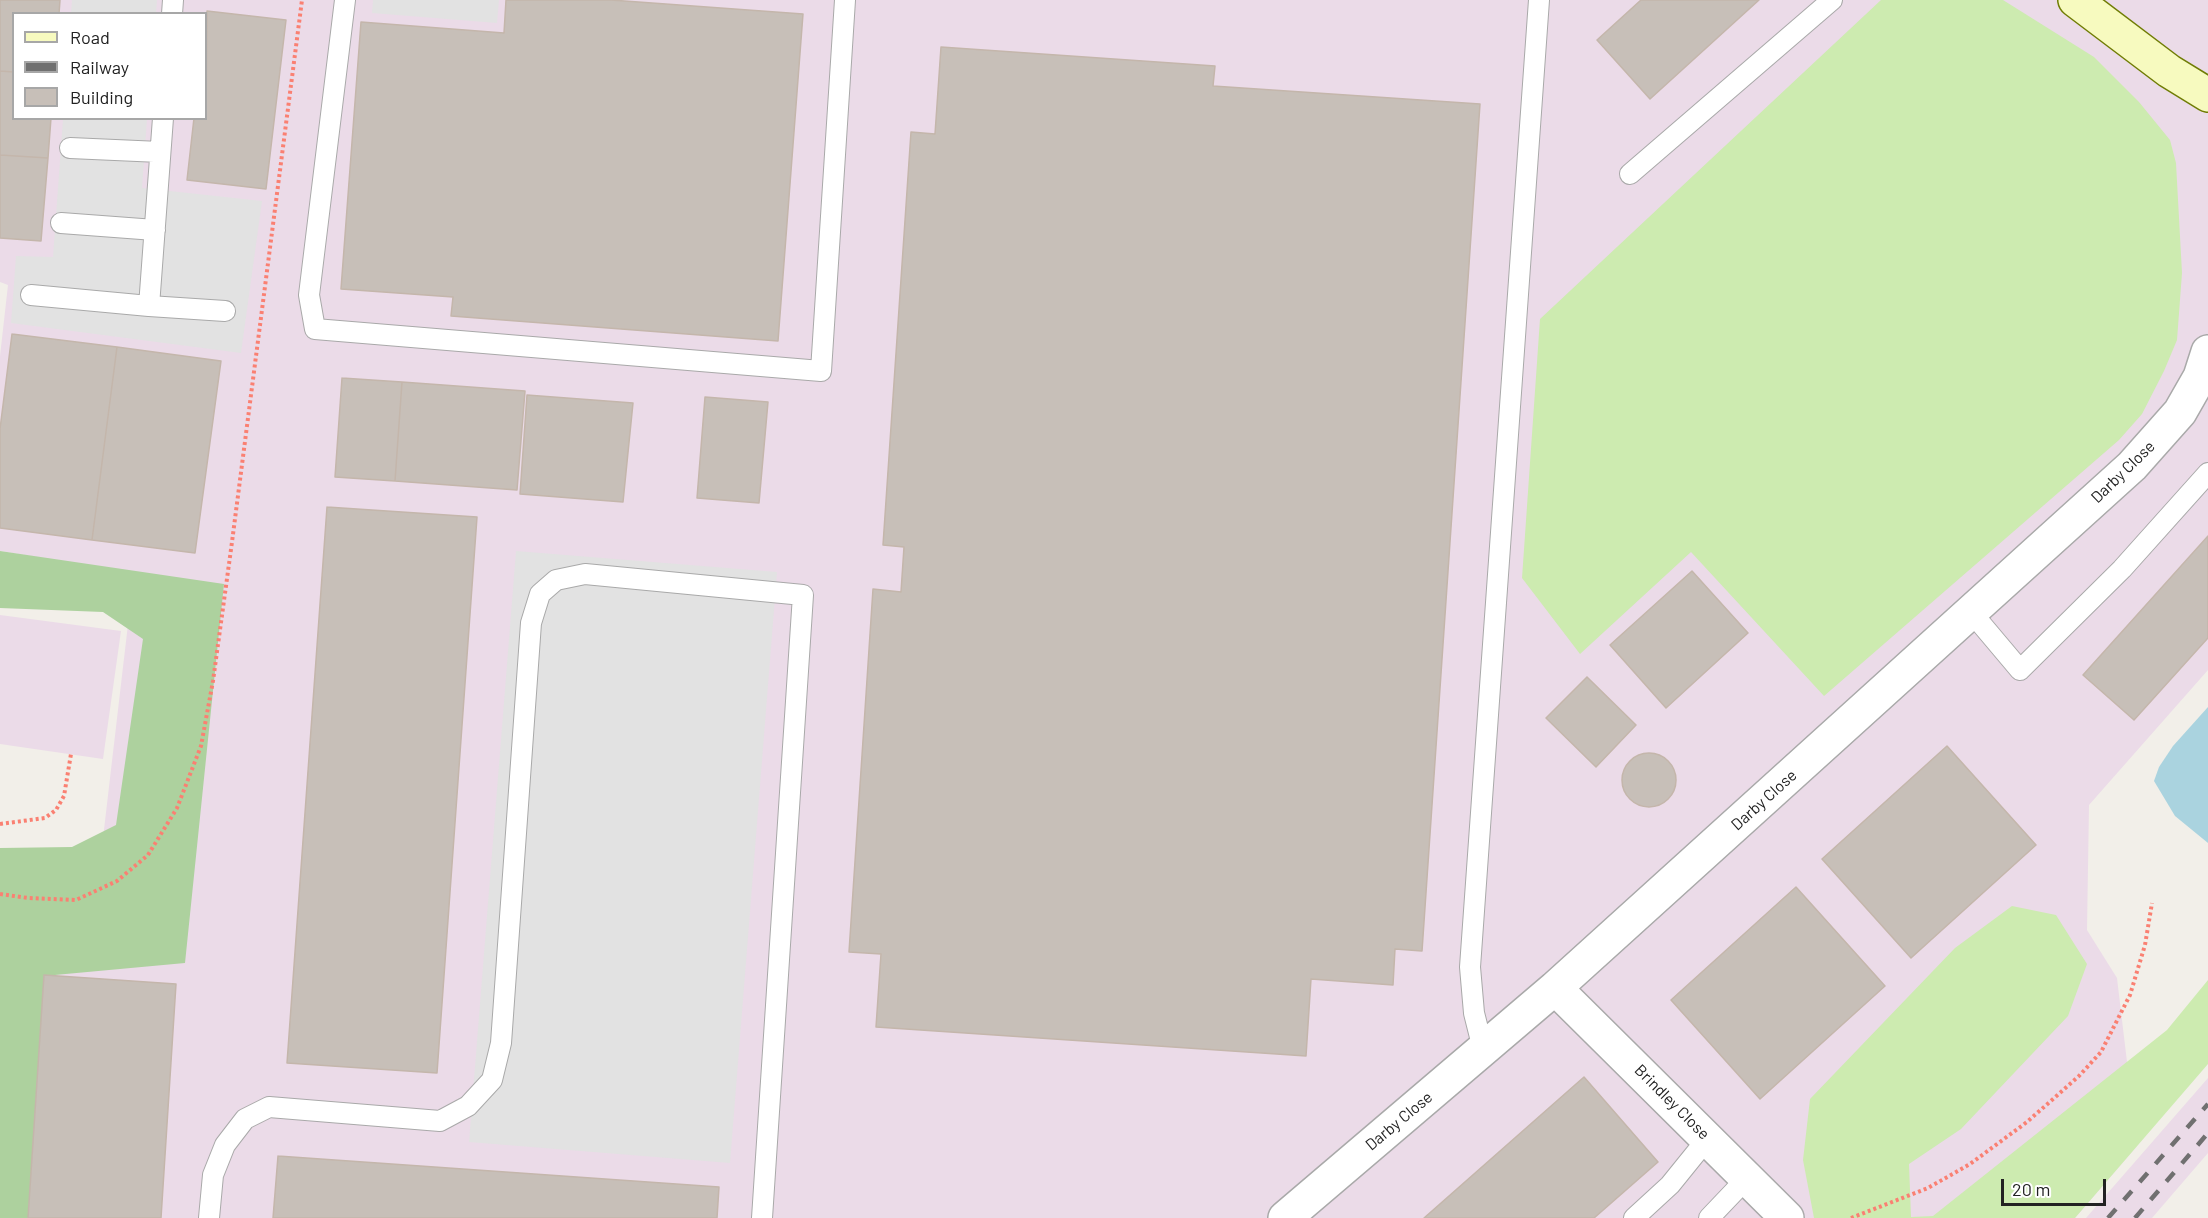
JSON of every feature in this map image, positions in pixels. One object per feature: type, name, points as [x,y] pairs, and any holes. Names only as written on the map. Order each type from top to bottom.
[{"type":"street","points":[[2075,0],[2169,71],[2208,95]]},
{"type":"street","name":"Darby Close","points":[[1285,1218],[1556,988],[2132,466],[2180,412],[2200,377],[2208,352]]},
{"type":"street","name":"Brindley Close","points":[[1556,988],[1787,1218]]},
{"type":"lane","points":[[345,0],[309,295],[315,329],[821,371],[845,0]]},
{"type":"lane","points":[[1483,1049],[1474,1013],[1470,967],[1539,0]]},
{"type":"lane","points":[[1630,174],[1832,0]]},
{"type":"lane","points":[[148,306],[163,120]]},
{"type":"lane","points":[[70,148],[160,152]]},
{"type":"lane","points":[[61,223],[154,230]]},
{"type":"lane","points":[[31,296],[225,311]]},
{"type":"lane","points":[[1972,613],[2020,670],[2122,569],[2208,473]]},
{"type":"lane","points":[[209,1218],[213,1175],[225,1145],[245,1119],[269,1107],[440,1121],[468,1106],[492,1080],[501,1043],[531,622],[540,594],[556,580],[585,574],[803,595],[762,1218]]},
{"type":"lane","points":[[1634,1218],[1670,1185],[1708,1138]]},
{"type":"lane","points":[[1709,1218],[1748,1177]]},
{"type":"path","points":[[0,894],[76,900],[117,881],[148,855],[177,808],[201,746],[224,600],[302,0]]},
{"type":"path","points":[[0,824],[45,818],[56,810],[64,796],[72,754]]},
{"type":"path","points":[[1851,1218],[1928,1188],[1970,1164],[2027,1122],[2079,1076],[2101,1052],[2130,995],[2145,945],[2152,903]]},
{"type":"shaded area","points":[[0,0],[2208,0],[2208,670],[2089,805],[2087,930],[2117,978],[2137,1146],[2075,1218],[0,1218],[0,906],[94,915],[134,573],[0,551],[0,356],[8,285],[0,282]]},
{"type":"shaded area","points":[[72,0],[157,0],[156,12],[71,12]]},
{"type":"shaded area","points":[[373,0],[499,0],[497,23],[372,13]]},
{"type":"shaded area","points":[[63,120],[147,120],[142,188],[262,201],[241,353],[11,323],[16,256],[53,257]]},
{"type":"shaded area","points":[[516,551],[777,572],[730,1163],[469,1142]]},
{"type":"shaded area","points":[[0,615],[121,631],[103,759],[0,744]]},
{"type":"shaded area","points":[[2208,1078],[2208,1153],[2152,1218],[2086,1218]]},
{"type":"green space","points":[[1881,0],[2003,0],[2094,57],[2139,102],[2170,140],[2176,163],[2182,273],[2177,340],[2164,371],[2142,414],[2119,440],[1824,696],[1691,552],[1580,654],[1522,578],[1540,319]]},
{"type":"green space","points":[[0,551],[224,584],[185,963],[44,976],[28,1218],[0,1218],[0,848],[72,847],[116,825],[143,639],[103,612],[0,608]]},
{"type":"green space","points":[[2012,906],[2056,915],[2087,964],[2068,1016],[1961,1129],[1909,1164],[1911,1217],[1933,1216],[2167,1030],[2208,980],[2208,1064],[2075,1218],[1814,1218],[1803,1160],[1810,1099],[1955,948]]},
{"type":"water","points":[[2208,707],[2208,843],[2175,816],[2154,781],[2159,767],[2173,746]]},
{"type":"building","points":[[0,0],[60,0],[59,12],[12,12],[12,72],[0,71]]},
{"type":"building","points":[[506,0],[611,0],[803,14],[778,341],[451,316],[453,297],[341,289],[361,22],[504,33]]},
{"type":"building","points":[[1641,0],[1759,0],[1650,99],[1597,40]]},
{"type":"building","points":[[207,12],[286,20],[266,189],[187,180],[194,120],[207,120]]},
{"type":"building","points":[[941,47],[1215,66],[1213,86],[1480,104],[1422,951],[1395,949],[1393,985],[1311,979],[1306,1056],[876,1027],[881,954],[849,952],[873,589],[901,592],[904,547],[883,545],[911,132],[935,134]]},
{"type":"building","points":[[0,71],[12,72],[12,120],[51,120],[48,158],[0,155]]},
{"type":"building","points":[[0,155],[48,158],[41,241],[0,238]]},
{"type":"building","points":[[12,334],[117,347],[92,540],[0,528],[0,429]]},
{"type":"building","points":[[117,347],[221,361],[195,553],[92,540]]},
{"type":"building","points":[[342,378],[402,382],[395,481],[335,477]]},
{"type":"building","points":[[402,382],[525,391],[517,490],[395,481]]},
{"type":"building","points":[[527,395],[633,403],[623,502],[520,494]]},
{"type":"building","points":[[705,397],[768,402],[759,503],[697,498]]},
{"type":"building","points":[[327,507],[477,517],[437,1073],[287,1063]]},
{"type":"building","points":[[2208,536],[2208,638],[2134,720],[2083,675]]},
{"type":"building","points":[[1692,571],[1748,633],[1666,708],[1610,645]]},
{"type":"building","points":[[1587,677],[1636,725],[1596,767],[1546,718]]},
{"type":"building","points":[[1947,746],[2036,845],[1911,958],[1822,859]]},
{"type":"building","points":[[1649,753],[1659,755],[1668,761],[1674,770],[1676,780],[1674,790],[1668,799],[1659,805],[1649,807],[1639,805],[1630,799],[1624,790],[1622,780],[1624,770],[1630,761],[1639,755]]},
{"type":"building","points":[[1796,887],[1885,986],[1760,1099],[1671,1000]]},
{"type":"building","points":[[44,975],[176,984],[161,1218],[28,1218]]},
{"type":"building","points":[[1584,1077],[1658,1162],[1594,1218],[1424,1218]]},
{"type":"building","points":[[278,1156],[719,1187],[717,1218],[273,1218]]},
{"type":"railway","points":[[2108,1218],[2208,1104]]},
{"type":"railway","points":[[2135,1218],[2208,1133]]}]
